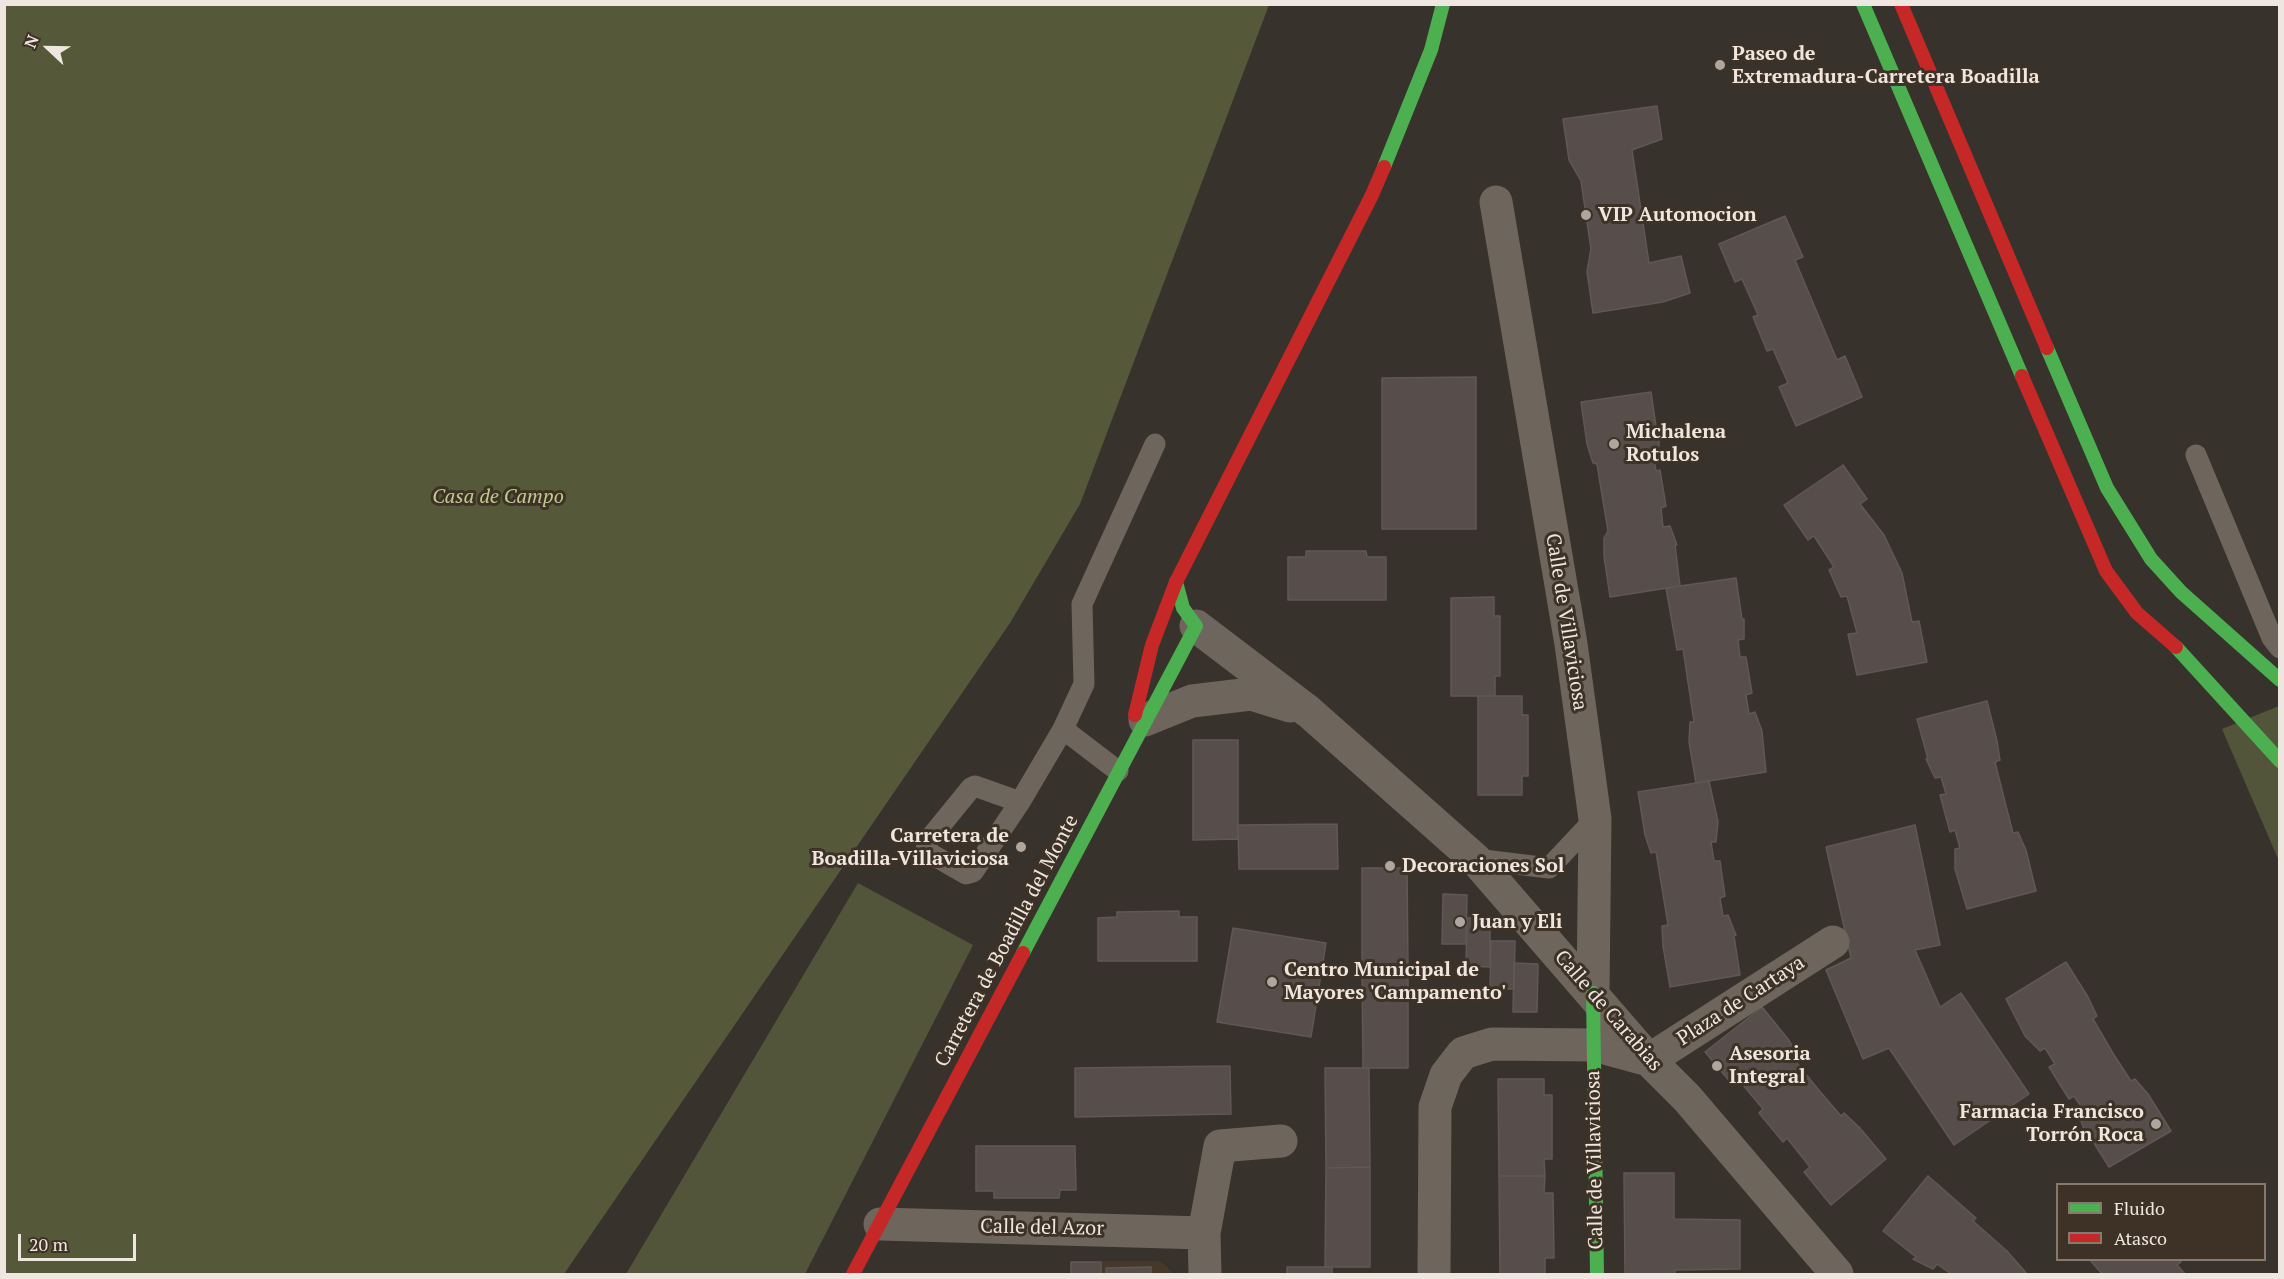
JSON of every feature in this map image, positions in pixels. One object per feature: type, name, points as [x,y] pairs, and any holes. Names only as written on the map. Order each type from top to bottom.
[{"type":"main road","points":[[1121,764],[1152,645],[1176,582],[1372,195],[1431,50],[1443,4]]},
{"type":"main road","points":[[1863,4],[2106,571],[2137,613],[2169,640],[2205,676],[2280,761]]},
{"type":"main road","points":[[1901,4],[2107,489],[2151,559],[2181,592],[2280,680]]},
{"type":"main road","points":[[1176,582],[1183,608],[1196,626]]},
{"type":"main road","name":"Carretera de Boadilla del Monte","points":[[853,1275],[1121,764],[1196,626]]},
{"type":"main road","name":"Calle de Villaviciosa","points":[[1593,993],[1597,1275]]},
{"type":"street","name":"Calle de Villaviciosa","points":[[1496,202],[1570,644],[1595,819],[1593,993]]},
{"type":"street","name":"Calle de Carabias","points":[[1196,626],[1309,712],[1475,859],[1649,1060],[1687,1098],[1837,1275]]},
{"type":"street","points":[[1145,720],[1192,701],[1251,694],[1309,712]]},
{"type":"street","name":"Plaza de Cartaya","points":[[1649,1060],[1833,942]]},
{"type":"street","name":"Calle de Villaviciosa","points":[[1434,1275],[1435,1107],[1446,1075],[1463,1053],[1492,1044],[1594,1045],[1649,1060]]},
{"type":"street","points":[[1205,1275],[1204,1233],[1220,1146],[1281,1141]]},
{"type":"street","name":"Calle del Azor","points":[[880,1224],[1204,1233]]},
{"type":"lane","points":[[1020,802],[975,786],[971,788],[927,842],[926,850],[970,874],[1020,802],[1063,729],[1084,684],[1082,604],[1155,444]]},
{"type":"lane","points":[[2196,455],[2276,643]]},
{"type":"lane","points":[[1063,729],[1121,764]]},
{"type":"lane","points":[[1475,859],[1549,868],[1595,819]]},
{"type":"shaded area","points":[[1070,1261],[1158,1261],[1167,1266],[1172,1274],[1070,1274]]},
{"type":"green space","name":"Casa de Campo","points":[[5,4],[1269,5],[1080,504],[1010,623],[564,1274],[5,1274]]},
{"type":"green space","points":[[2279,706],[2279,861],[2222,729]]},
{"type":"green space","points":[[858,883],[973,945],[805,1274],[626,1274]]},
{"type":"building","points":[[1657,106],[1662,139],[1632,150],[1649,263],[1681,256],[1690,293],[1663,302],[1593,313],[1587,272],[1591,249],[1581,181],[1569,160],[1563,119]]},
{"type":"building","points":[[1785,216],[1803,257],[1795,260],[1837,360],[1845,356],[1862,397],[1796,426],[1779,387],[1788,383],[1773,349],[1767,351],[1753,317],[1758,315],[1742,279],[1735,282],[1719,244]]},
{"type":"building","points":[[1476,377],[1476,529],[1382,529],[1382,378]]},
{"type":"building","points":[[1651,392],[1657,433],[1660,433],[1658,453],[1653,454],[1656,471],[1660,470],[1666,506],[1661,508],[1663,527],[1670,526],[1677,545],[1675,545],[1680,586],[1610,597],[1604,556],[1604,538],[1608,531],[1597,464],[1593,463],[1587,444],[1581,402]]},
{"type":"building","points":[[1843,465],[1867,499],[1860,504],[1884,535],[1902,573],[1912,622],[1919,621],[1927,662],[1857,675],[1848,634],[1857,633],[1847,596],[1841,597],[1829,570],[1834,567],[1814,536],[1808,540],[1784,505]]},
{"type":"building","points":[[1306,551],[1366,551],[1367,557],[1386,557],[1386,600],[1288,600],[1288,557],[1306,557]]},
{"type":"building","points":[[1736,578],[1742,619],[1744,619],[1744,639],[1738,640],[1740,657],[1746,657],[1752,693],[1746,695],[1749,714],[1755,712],[1762,731],[1766,772],[1696,783],[1689,742],[1690,722],[1694,722],[1683,649],[1677,650],[1666,588]]},
{"type":"building","points":[[1494,597],[1494,616],[1500,616],[1500,676],[1495,676],[1495,696],[1451,696],[1451,598]]},
{"type":"building","points":[[1478,696],[1522,696],[1522,715],[1528,715],[1528,776],[1522,776],[1522,795],[1478,795]]},
{"type":"building","points":[[1987,701],[2000,760],[1995,762],[2005,802],[2013,833],[2018,832],[2026,850],[2036,891],[1967,909],[1955,869],[1955,849],[1960,848],[1955,830],[1950,832],[1940,795],[1946,794],[1941,777],[1935,778],[1926,759],[1928,759],[1917,719]]},
{"type":"building","points":[[1193,740],[1238,740],[1238,839],[1193,840]]},
{"type":"building","points":[[1709,781],[1718,822],[1716,842],[1711,842],[1714,861],[1720,861],[1725,896],[1720,898],[1723,916],[1728,915],[1736,935],[1734,936],[1740,975],[1670,987],[1662,926],[1668,925],[1656,852],[1651,853],[1645,835],[1638,792]]},
{"type":"building","points":[[1337,824],[1338,869],[1239,869],[1238,825]]},
{"type":"building","points":[[1915,825],[1940,945],[1915,950],[1940,1007],[1961,993],[2029,1094],[1954,1145],[1889,1048],[1863,1059],[1826,970],[1851,958],[1826,847]]},
{"type":"building","points":[[1362,868],[1407,868],[1408,968],[1362,969]]},
{"type":"building","points":[[1443,894],[1467,895],[1466,944],[1442,944]]},
{"type":"building","points":[[1179,911],[1179,917],[1197,917],[1197,961],[1098,961],[1098,918],[1117,917],[1117,912]]},
{"type":"building","points":[[1467,918],[1490,918],[1490,967],[1466,966]]},
{"type":"building","name":"Centro Municipal de Mayores 'Campamento'","points":[[1233,928],[1326,943],[1311,1037],[1217,1022]]},
{"type":"building","points":[[1491,941],[1515,941],[1514,989],[1490,989]]},
{"type":"building","points":[[2066,962],[2088,997],[2097,1016],[2093,1019],[2114,1055],[2131,1081],[2135,1079],[2148,1094],[2171,1131],[2109,1167],[2087,1132],[2085,1133],[2079,1115],[2084,1111],[2074,1096],[2069,1099],[2049,1067],[2055,1064],[2045,1048],[2040,1051],[2025,1036],[2006,999]]},
{"type":"building","points":[[1514,963],[1538,964],[1537,1012],[1513,1012]]},
{"type":"building","points":[[1408,968],[1408,1068],[1363,1068],[1362,969]]},
{"type":"building","points":[[1762,1007],[1788,1039],[1798,1055],[1793,1058],[1817,1088],[1841,1116],[1844,1113],[1859,1127],[1886,1159],[1831,1205],[1804,1172],[1810,1167],[1787,1138],[1783,1142],[1759,1113],[1763,1109],[1738,1079],[1732,1084],[1705,1052]]},
{"type":"building","points":[[1230,1066],[1231,1114],[1075,1117],[1075,1068]]},
{"type":"building","points":[[1325,1068],[1369,1068],[1370,1167],[1326,1168]]},
{"type":"building","points":[[1498,1079],[1544,1079],[1544,1095],[1552,1095],[1552,1159],[1544,1159],[1545,1176],[1499,1176]]},
{"type":"building","points":[[976,1146],[1075,1146],[1076,1190],[1060,1190],[1059,1198],[994,1198],[994,1191],[976,1191]]},
{"type":"building","points":[[1370,1167],[1370,1267],[1325,1267],[1326,1168]]},
{"type":"building","points":[[1624,1173],[1674,1173],[1674,1219],[1740,1220],[1740,1269],[1675,1270],[1675,1274],[1625,1274]]},
{"type":"building","points":[[1499,1176],[1545,1176],[1544,1193],[1553,1193],[1554,1258],[1545,1258],[1545,1274],[1500,1274]]},
{"type":"building","points":[[1928,1176],[1976,1218],[1973,1221],[2007,1251],[2027,1274],[1951,1274],[1937,1264],[1933,1269],[1913,1259],[1916,1257],[1883,1231]]},
{"type":"building","points":[[2091,1261],[2180,1261],[2177,1265],[2185,1274],[2102,1274]]},
{"type":"building","points":[[1071,1262],[1101,1262],[1101,1274],[1071,1274]]},
{"type":"building","points":[[1151,1267],[1151,1274],[1106,1274],[1106,1268]]},
{"type":"building","points":[[1287,1267],[1332,1267],[1332,1274],[1287,1274]]},
{"type":"traffic: fast","points":[[1384,167],[1431,50],[1443,4]]},
{"type":"traffic: fast","points":[[1863,4],[2022,376]]},
{"type":"traffic: fast","points":[[2047,348],[2107,488],[2151,559],[2181,592],[2280,680]]},
{"type":"traffic: fast","points":[[1023,953],[1196,626],[1183,608],[1176,582]]},
{"type":"traffic: fast","points":[[2176,647],[2280,761]]},
{"type":"traffic: fast","points":[[1593,993],[1597,1274]]},
{"type":"traffic: jam","points":[[1901,4],[2047,348]]},
{"type":"traffic: jam","points":[[1176,582],[1372,195],[1384,167]]},
{"type":"traffic: jam","points":[[2022,376],[2106,571],[2137,613],[2176,647]]},
{"type":"traffic: jam","points":[[1135,715],[1152,645],[1176,582]]},
{"type":"traffic: jam","points":[[853,1274],[1023,953]]},
{"type":"place","name":"Paseo de Extremadura-Carretera Boadilla","points":[[1720,65]]},
{"type":"place","name":"VIP Automocion","points":[[1586,215]]},
{"type":"place","name":"Michalena Rotulos","points":[[1614,444]]},
{"type":"place","name":"Carretera de Boadilla-Villaviciosa","points":[[1021,847]]},
{"type":"place","name":"Decoraciones Sol","points":[[1390,866]]},
{"type":"place","name":"Juan y Eli","points":[[1460,922]]},
{"type":"place","name":"Centro Municipal de Mayores 'Campamento'","points":[[1272,982]]},
{"type":"place","name":"Asesoria Integral","points":[[1717,1066]]},
{"type":"place","name":"Farmacia Francisco Torrón Roca","points":[[2156,1124]]}]
